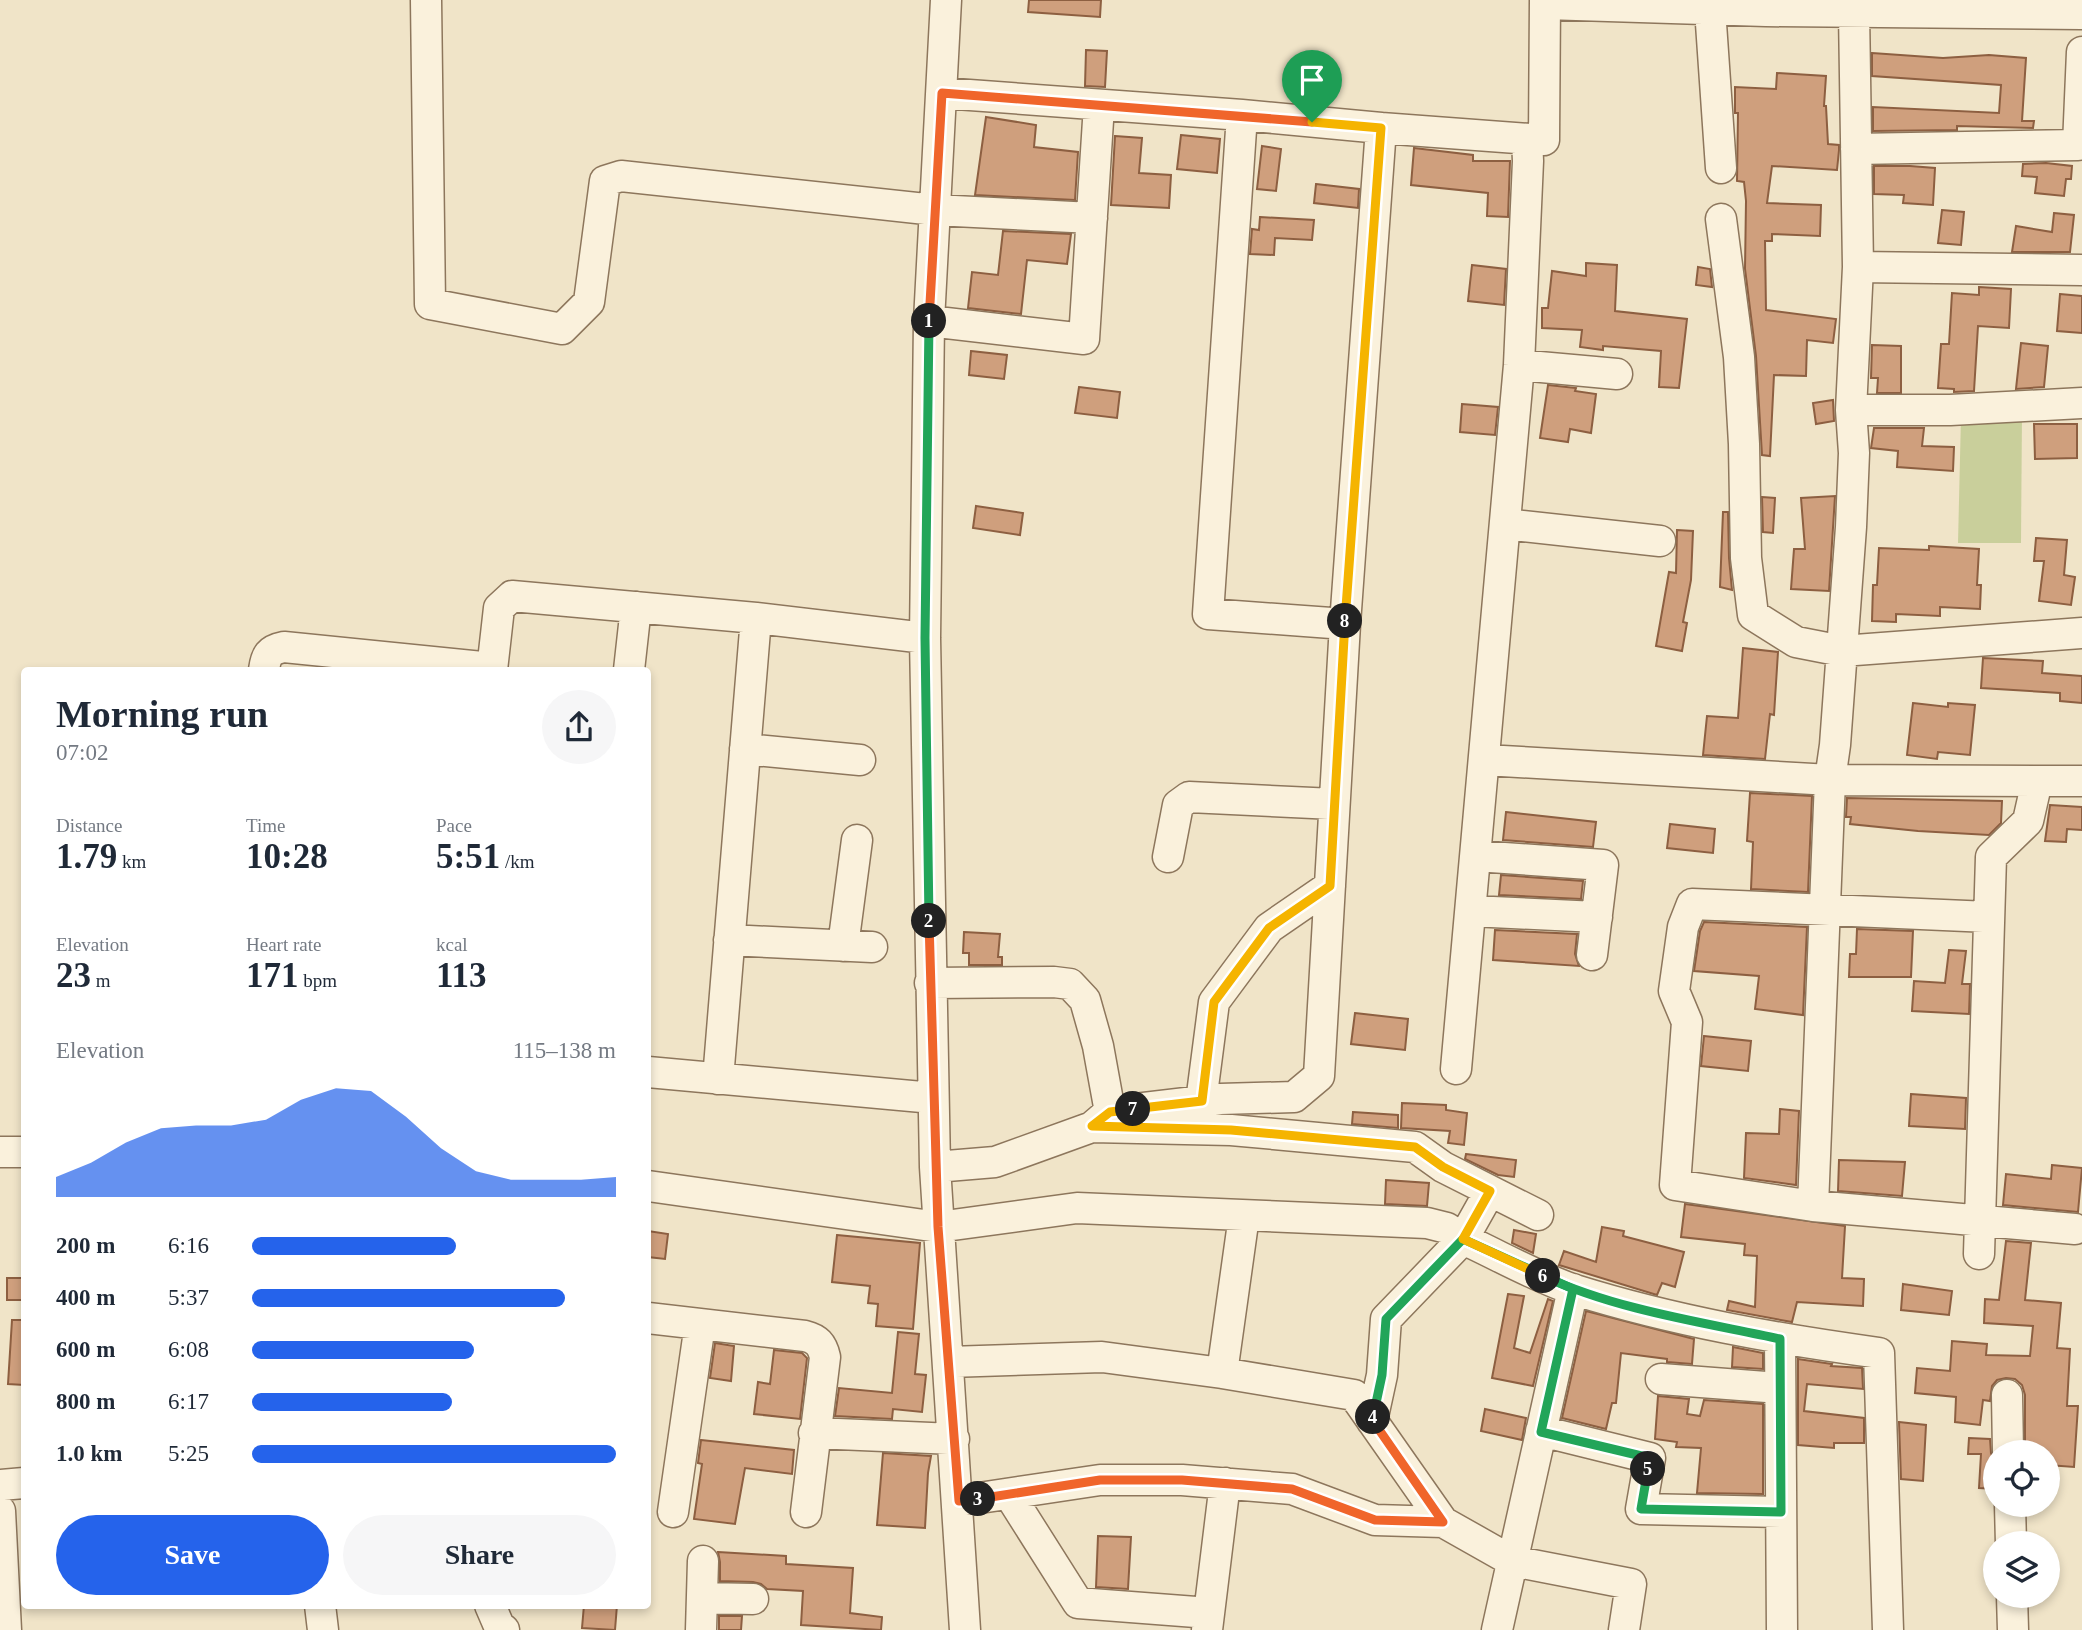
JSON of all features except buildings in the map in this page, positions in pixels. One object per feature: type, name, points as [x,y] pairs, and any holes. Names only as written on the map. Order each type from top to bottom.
[{"type":"street","points":[[426,0],[430,304],[562,329],[589,302],[605,181],[621,176],[935,210],[1092,218]]},
{"type":"street","points":[[946,0],[929,321],[925,638],[935,1167],[950,1362],[965,1630]]},
{"type":"street","points":[[942,93],[1544,140],[1545,2],[1710,9],[1767,5],[1854,12],[2082,15]]},
{"type":"street","points":[[1710,9],[1721,168]]},
{"type":"street","points":[[1813,1206],[1830,780],[1842,651],[1854,453],[1851,410],[1858,267],[1854,12]]},
{"type":"street","points":[[1856,149],[2078,145],[2082,52]]},
{"type":"street","points":[[929,321],[1084,339],[1100,105]]},
{"type":"street","points":[[1242,115],[1208,614],[1345,624]]},
{"type":"street","points":[[935,1167],[995,1162],[1101,1119],[1202,1101],[1294,1097],[1319,1076],[1345,624],[1381,128]]},
{"type":"street","points":[[1456,1069],[1519,365],[1527,139]]},
{"type":"street","points":[[1721,219],[1739,357],[1746,558],[1754,615],[1796,642],[1842,651],[2082,633]]},
{"type":"street","points":[[1858,267],[2082,270]]},
{"type":"street","points":[[1519,365],[1617,374]]},
{"type":"street","points":[[1851,410],[1950,410],[2082,403]]},
{"type":"street","points":[[1505,524],[1660,541]]},
{"type":"street","points":[[492,667],[499,608],[504,600],[512,596],[756,618],[925,638]]},
{"type":"street","points":[[629,667],[636,607]]},
{"type":"street","points":[[718,1079],[756,618]]},
{"type":"street","points":[[264,667],[265,657],[272,650],[284,647],[364,662],[455,667]]},
{"type":"street","points":[[745,749],[860,760]]},
{"type":"street","points":[[1485,760],[1830,780],[2082,781]]},
{"type":"street","points":[[1979,1254],[1991,857],[2028,821],[2037,781]]},
{"type":"street","points":[[1168,857],[1178,805],[1189,797],[1335,804]]},
{"type":"street","points":[[729,940],[858,946],[857,840]]},
{"type":"street","points":[[1476,856],[1603,865],[1592,955]]},
{"type":"street","points":[[1202,1101],[1214,1002],[1269,928],[1330,886]]},
{"type":"street","points":[[1989,917],[1692,904],[1683,927],[1674,991],[1687,1022],[1675,1185],[1813,1206],[2075,1229]]},
{"type":"street","points":[[1471,911],[1597,917]]},
{"type":"street","points":[[930,983],[1070,984],[1086,1000],[1098,1046],[1101,1119]]},
{"type":"street","points":[[651,1072],[933,1098]]},
{"type":"street","points":[[1101,1119],[1415,1147],[1443,1167],[1538,1215]]},
{"type":"street","points":[[0,1152],[21,1152]]},
{"type":"street","points":[[651,1186],[938,1227],[1077,1208],[1427,1223],[1447,1228],[1463,1239],[1573,1289],[1656,1312],[1780,1339],[1880,1353],[1888,1630]]},
{"type":"street","points":[[1373,1421],[1382,1375],[1386,1319],[1463,1239],[1490,1191]]},
{"type":"street","points":[[1222,1373],[1244,1216]]},
{"type":"street","points":[[1497,1630],[1573,1289]]},
{"type":"street","points":[[651,1318],[816,1339],[823,1348],[825,1357],[806,1512]]},
{"type":"street","points":[[673,1512],[700,1324]]},
{"type":"street","points":[[1780,1339],[1782,1630]]},
{"type":"street","points":[[950,1362],[1102,1357],[1354,1395],[1443,1522],[1513,1561],[1631,1584],[1624,1630]]},
{"type":"street","points":[[1661,1379],[1780,1388]]},
{"type":"street","points":[[2007,1395],[2008,1440]]},
{"type":"street","points":[[1541,1432],[1650,1458],[1641,1509],[1781,1512]]},
{"type":"street","points":[[814,1433],[954,1439]]},
{"type":"street","points":[[959,1501],[1100,1480],[1182,1480],[1292,1489],[1375,1520],[1443,1522]]},
{"type":"street","points":[[0,1485],[21,1483]]},
{"type":"street","points":[[1009,1494],[1078,1603],[1208,1621],[1225,1483]]},
{"type":"street","points":[[0,1511],[10,1595],[6,1630]]},
{"type":"street","points":[[701,1630],[703,1561]]},
{"type":"street","points":[[702,1598],[752,1599]]},
{"type":"street","points":[[2012,1608],[2013,1630]]},
{"type":"street","points":[[320,1609],[323,1630]]},
{"type":"street","points":[[492,1609],[499,1626],[504,1630]]},
{"type":"green space","points":[[2022,413],[2021,543],[1958,543],[1961,416]]},
{"type":"route","points":[[1312,122],[942,93],[929,321],[925,638],[935,1167],[959,1501],[1100,1480],[1182,1480],[1292,1489],[1375,1520],[1443,1522],[1373,1421],[1382,1375],[1386,1319],[1463,1239],[1573,1289],[1541,1432],[1650,1458],[1641,1509],[1781,1512],[1780,1339],[1656,1312],[1573,1289],[1518,1264],[1463,1239],[1490,1191],[1443,1167],[1415,1147],[1231,1130],[1092,1126],[1110,1112],[1202,1101],[1214,1002],[1269,928],[1330,886],[1345,624],[1381,128],[1312,122]]}]
